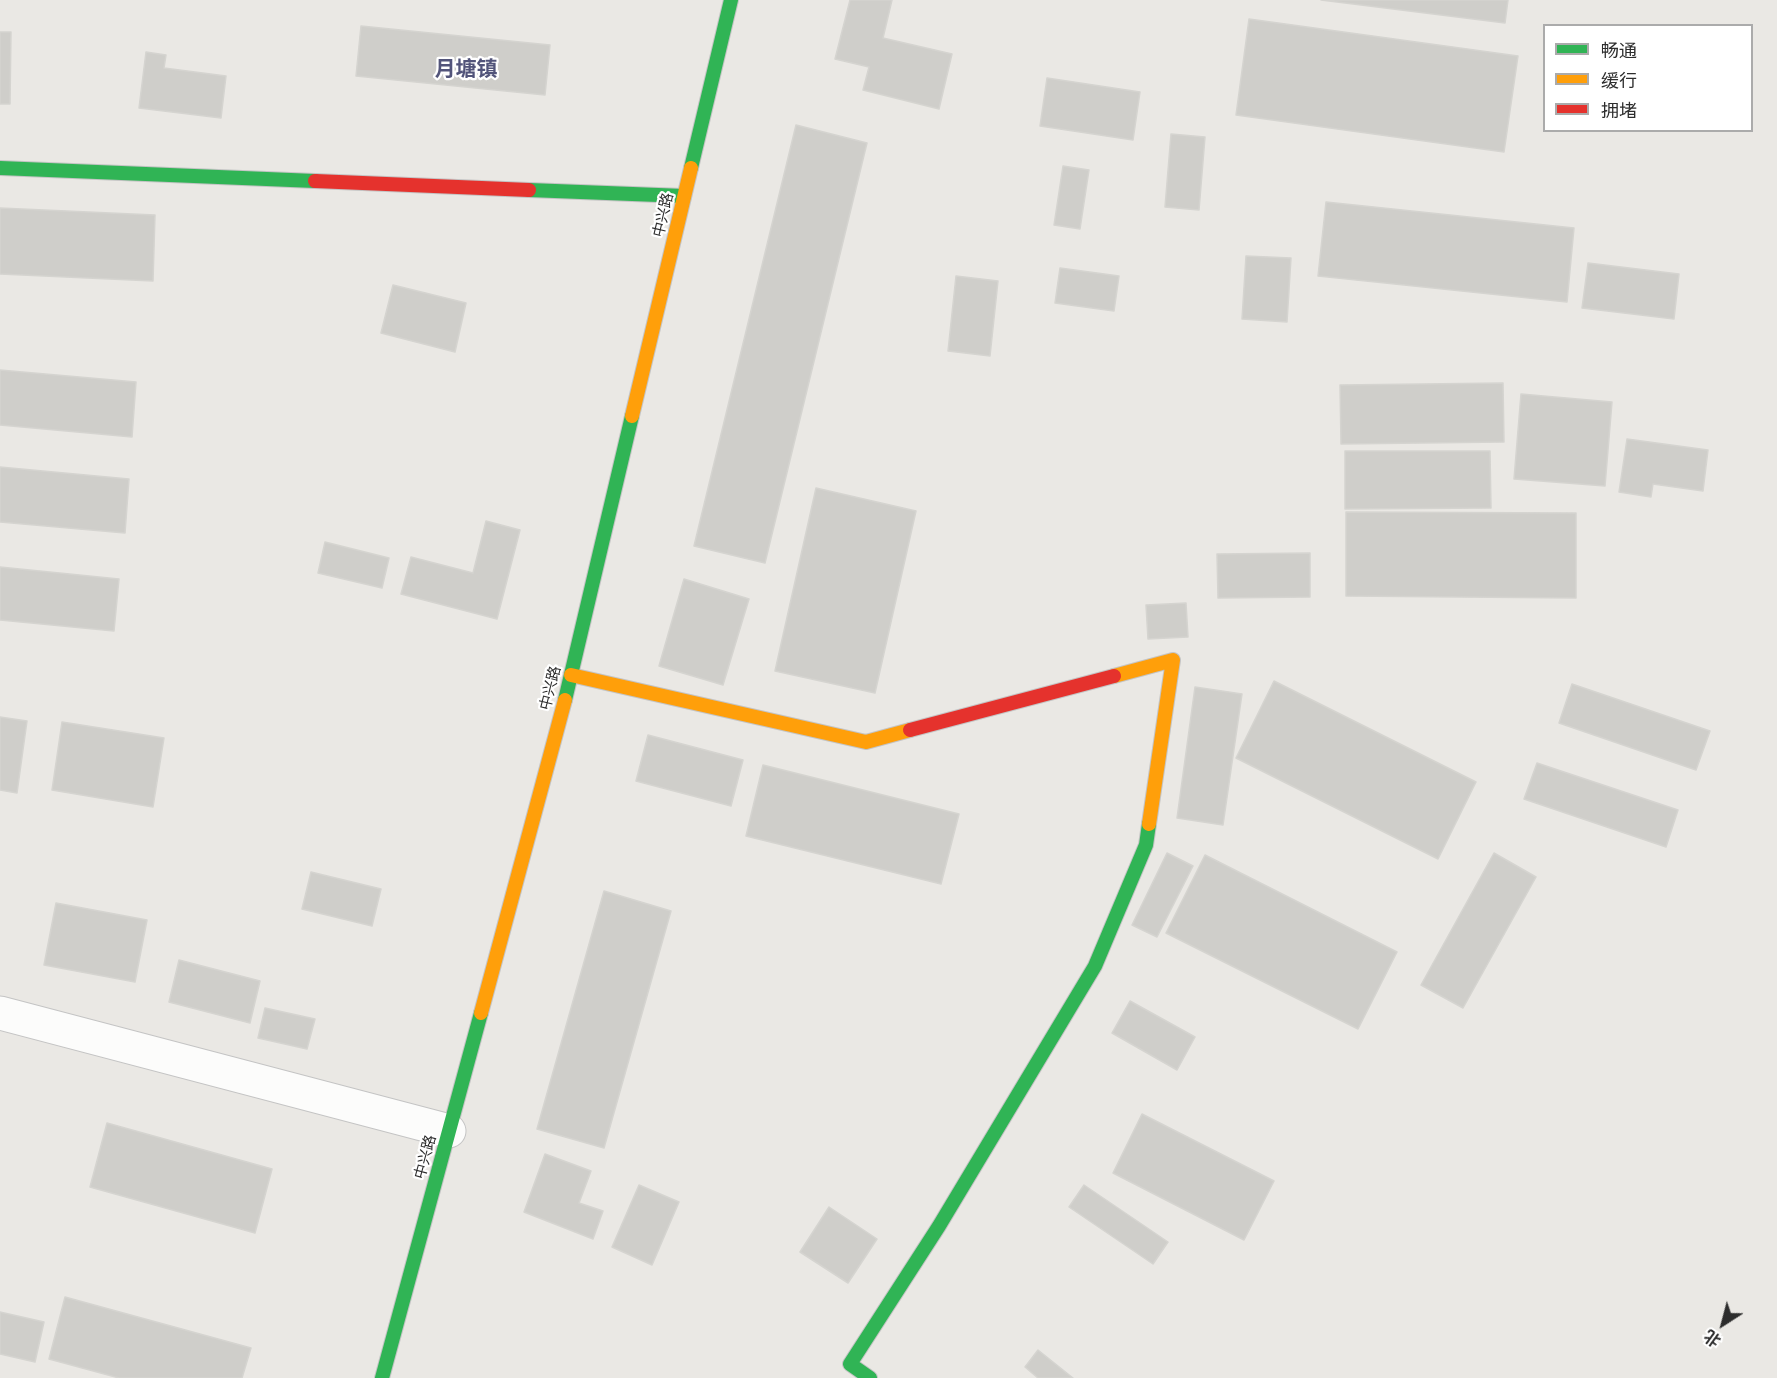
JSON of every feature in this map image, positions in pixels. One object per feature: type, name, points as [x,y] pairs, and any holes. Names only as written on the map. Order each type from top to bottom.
[{"type":"street","name":"中兴路","points":[[382,1378],[571,675],[731,0]]},
{"type":"street","points":[[0,168],[684,196]]},
{"type":"street","points":[[571,675],[866,742],[1173,660],[1146,845],[1095,966],[939,1226],[850,1364],[870,1378]]},
{"type":"street","points":[[0,1013],[448,1131]]},
{"type":"building","points":[[850,0],[892,0],[883,38],[952,54],[939,109],[863,90],[869,67],[835,59]]},
{"type":"building","points":[[1321,0],[1508,0],[1505,23]]},
{"type":"building","points":[[1249,19],[1518,56],[1504,152],[1236,115]]},
{"type":"building","points":[[361,26],[550,45],[545,95],[356,76]]},
{"type":"building","points":[[0,32],[11,32],[10,104],[0,104]]},
{"type":"building","points":[[146,52],[166,55],[164,68],[226,76],[221,118],[139,108]]},
{"type":"building","points":[[1047,78],[1140,92],[1133,140],[1040,126]]},
{"type":"building","points":[[796,125],[867,143],[765,563],[694,546]]},
{"type":"building","points":[[1171,134],[1205,137],[1199,210],[1165,207]]},
{"type":"building","points":[[1063,166],[1089,170],[1080,229],[1054,225]]},
{"type":"building","points":[[1326,202],[1574,228],[1567,302],[1318,276]]},
{"type":"building","points":[[0,208],[155,215],[153,281],[0,274]]},
{"type":"building","points":[[1246,256],[1291,258],[1287,322],[1242,319]]},
{"type":"building","points":[[1588,263],[1679,274],[1674,319],[1582,308]]},
{"type":"building","points":[[1060,268],[1119,276],[1114,311],[1055,303]]},
{"type":"building","points":[[956,276],[998,281],[990,356],[948,351]]},
{"type":"building","points":[[393,285],[466,303],[455,352],[381,333]]},
{"type":"building","points":[[0,370],[136,382],[132,437],[0,425]]},
{"type":"building","points":[[1503,383],[1504,442],[1341,444],[1340,385]]},
{"type":"building","points":[[1521,394],[1612,402],[1605,486],[1514,479]]},
{"type":"building","points":[[1627,439],[1708,450],[1703,491],[1653,484],[1651,497],[1619,492]]},
{"type":"building","points":[[1345,451],[1490,451],[1491,508],[1345,509]]},
{"type":"building","points":[[0,467],[129,479],[125,533],[0,522]]},
{"type":"building","points":[[816,488],[916,511],[875,693],[775,671]]},
{"type":"building","points":[[1346,512],[1576,513],[1576,598],[1346,596]]},
{"type":"building","points":[[486,521],[520,530],[497,619],[401,594],[411,557],[473,573]]},
{"type":"building","points":[[325,542],[389,558],[382,588],[318,573]]},
{"type":"building","points":[[1310,553],[1310,597],[1218,598],[1217,554]]},
{"type":"building","points":[[0,567],[119,579],[114,631],[0,620]]},
{"type":"building","points":[[684,579],[749,599],[723,685],[659,666]]},
{"type":"building","points":[[1186,603],[1188,637],[1148,639],[1146,605]]},
{"type":"building","points":[[1274,681],[1476,782],[1438,859],[1236,758]]},
{"type":"building","points":[[1572,684],[1710,731],[1696,770],[1559,723]]},
{"type":"building","points":[[1195,687],[1242,694],[1223,825],[1177,818]]},
{"type":"building","points":[[0,717],[27,721],[17,793],[0,790]]},
{"type":"building","points":[[62,722],[164,738],[153,807],[52,790]]},
{"type":"building","points":[[648,735],[743,760],[731,806],[636,781]]},
{"type":"building","points":[[1537,763],[1678,810],[1666,847],[1524,799]]},
{"type":"building","points":[[763,765],[959,814],[941,884],[746,836]]},
{"type":"building","points":[[1167,853],[1193,866],[1157,937],[1132,925]]},
{"type":"building","points":[[1494,853],[1536,877],[1463,1008],[1421,985]]},
{"type":"building","points":[[1205,855],[1397,952],[1358,1029],[1166,933]]},
{"type":"building","points":[[311,872],[381,889],[372,926],[302,909]]},
{"type":"building","points":[[604,891],[671,911],[604,1148],[537,1129]]},
{"type":"building","points":[[56,903],[147,920],[135,982],[44,965]]},
{"type":"building","points":[[179,960],[260,981],[250,1023],[169,1002]]},
{"type":"building","points":[[1130,1001],[1195,1037],[1177,1070],[1112,1033]]},
{"type":"building","points":[[265,1008],[315,1019],[307,1049],[258,1038]]},
{"type":"building","points":[[1142,1114],[1274,1181],[1244,1240],[1113,1173]]},
{"type":"building","points":[[107,1123],[272,1169],[255,1233],[90,1187]]},
{"type":"building","points":[[545,1154],[591,1171],[579,1203],[603,1211],[593,1239],[524,1212]]},
{"type":"building","points":[[639,1185],[679,1202],[652,1265],[612,1247]]},
{"type":"building","points":[[1084,1185],[1168,1242],[1153,1264],[1069,1207]]},
{"type":"building","points":[[829,1207],[877,1239],[848,1283],[800,1252]]},
{"type":"building","points":[[65,1297],[251,1348],[242,1378],[119,1378],[49,1359]]},
{"type":"building","points":[[0,1312],[44,1322],[35,1362],[0,1354]]},
{"type":"building","points":[[1038,1350],[1073,1378],[1038,1378],[1025,1367]]},
{"type":"traffic: fast","points":[[691,168],[731,0]]},
{"type":"traffic: fast","points":[[0,168],[315,181]]},
{"type":"traffic: fast","points":[[529,190],[684,196]]},
{"type":"traffic: fast","points":[[565,700],[632,416]]},
{"type":"traffic: fast","points":[[870,1378],[850,1364],[939,1226],[1095,966],[1146,845],[1149,824]]},
{"type":"traffic: fast","points":[[382,1378],[481,1013]]},
{"type":"traffic: slow","points":[[632,416],[691,168]]},
{"type":"traffic: slow","points":[[1114,676],[1173,660],[1149,824]]},
{"type":"traffic: slow","points":[[571,675],[866,742],[910,730]]},
{"type":"traffic: slow","points":[[481,1013],[565,700]]},
{"type":"traffic: jam","points":[[315,181],[529,190]]},
{"type":"traffic: jam","points":[[910,730],[1114,676]]},
{"type":"district","name":"月塘镇","points":[[466,69]]}]
